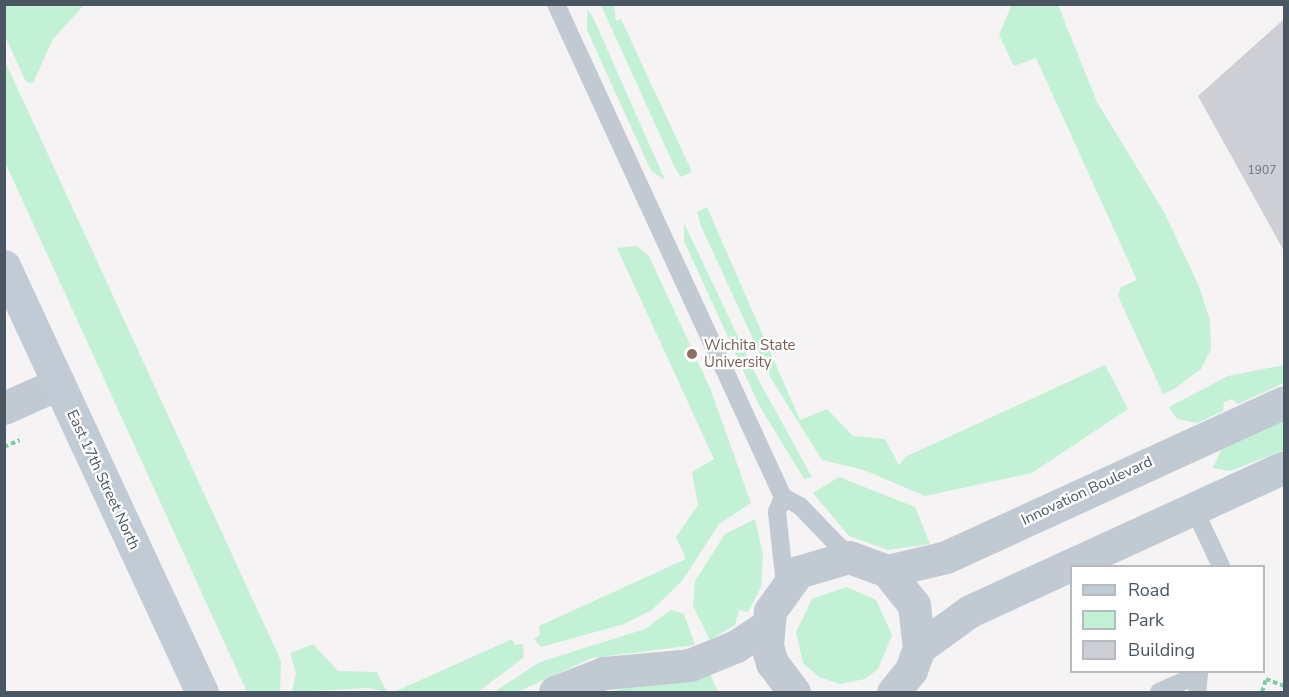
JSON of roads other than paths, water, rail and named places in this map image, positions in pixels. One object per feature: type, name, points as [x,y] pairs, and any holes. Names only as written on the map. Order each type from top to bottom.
[{"type":"street","name":"East 17th Street North","points":[[4,266],[202,693]]},
{"type":"street","points":[[4,408],[58,384]]},
{"type":"street","name":"Innovation Boulevard","points":[[887,571],[946,556],[1284,402]]},
{"type":"street","points":[[1071,565],[1284,467]]},
{"type":"street","points":[[794,693],[772,663],[767,626],[785,584],[814,563],[849,557],[887,571],[914,605],[919,648],[911,670],[893,693]]},
{"type":"street","points":[[919,648],[970,611],[1070,565]]},
{"type":"street","points":[[555,693],[604,673],[690,665],[767,626]]},
{"type":"lane","points":[[556,4],[783,497],[800,506],[849,557]]},
{"type":"lane","points":[[783,497],[777,512],[785,584]]},
{"type":"lane","points":[[1194,509],[1220,565]]},
{"type":"lane","points":[[1159,693],[1199,674],[1197,693]]},
{"type":"place","name":"Wichita State University","points":[[692,354]]}]
